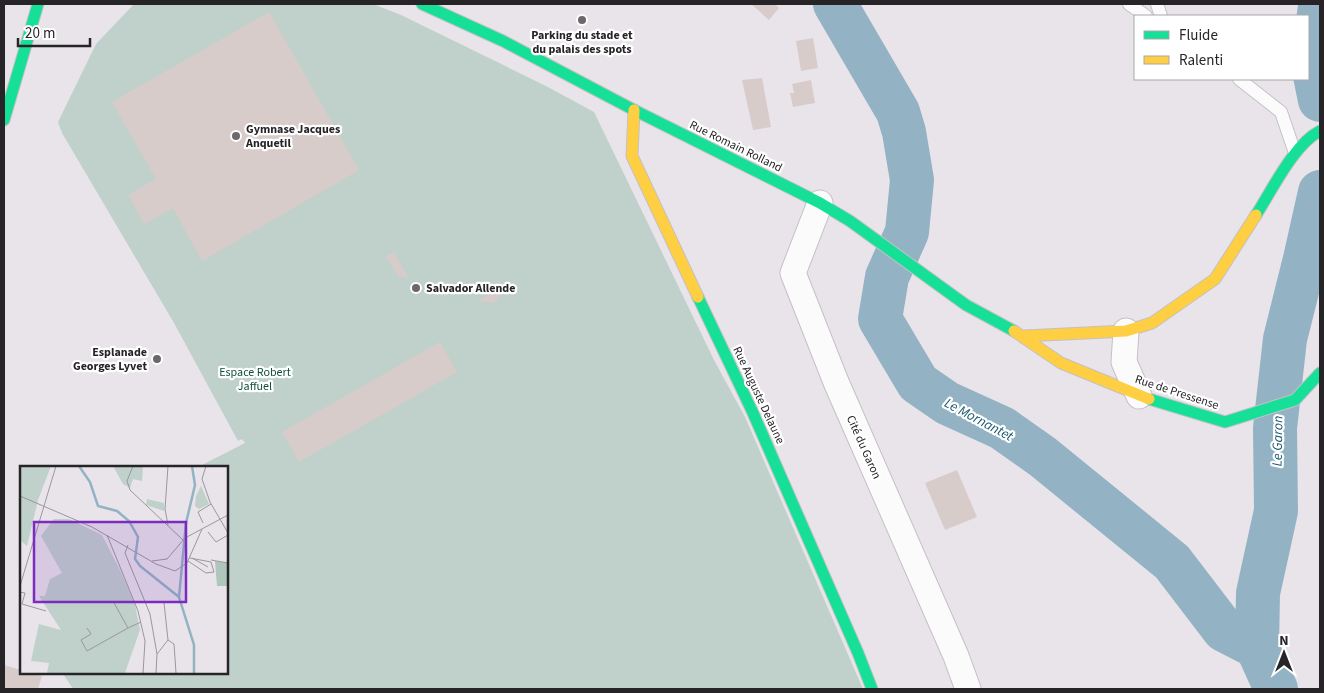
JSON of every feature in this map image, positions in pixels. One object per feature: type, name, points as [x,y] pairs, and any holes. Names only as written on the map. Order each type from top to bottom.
[{"type":"street","points":[[4,120],[38,4]]},
{"type":"street","name":"Rue Romain Rolland","points":[[422,4],[502,41],[634,110],[820,202],[966,305],[1024,336]]},
{"type":"street","name":"Rue Auguste Delaune","points":[[634,110],[632,156],[757,422],[872,689]]},
{"type":"street","points":[[1024,336],[1126,331],[1152,323],[1215,279],[1295,153],[1310,136],[1320,131]]},
{"type":"street","name":"Cité du Garon","points":[[820,202],[793,273],[836,382],[956,656],[968,689]]},
{"type":"street","points":[[1126,331],[1124,362],[1139,396]]},
{"type":"street","name":"Rue de Pressense","points":[[1024,336],[1061,363],[1139,396],[1225,422],[1296,400],[1320,373]]},
{"type":"lane","points":[[1129,4],[1145,15]]},
{"type":"lane","points":[[1240,80],[1281,112],[1295,153]]},
{"type":"green space","name":"Salvador Allende","points":[[134,4],[373,4],[401,15],[546,86],[594,112],[714,360],[745,417],[863,689],[73,689],[63,673],[228,673],[228,466],[200,466],[245,443],[242,439],[238,441],[174,323],[62,133],[58,122],[96,44]]},
{"type":"building","points":[[751,4],[775,4],[779,8],[769,20]]},
{"type":"building","name":"Gymnase Jacques Anquetil","points":[[269,12],[359,170],[202,261],[173,208],[144,224],[128,195],[156,179],[112,102]]},
{"type":"building","points":[[813,38],[818,68],[801,71],[796,41]]},
{"type":"building","points":[[762,78],[771,127],[753,130],[742,80]]},
{"type":"building","points":[[811,80],[815,103],[793,107],[790,93],[794,93],[792,84]]},
{"type":"building","points":[[394,252],[409,279],[398,276],[386,256]]},
{"type":"building","points":[[504,287],[498,299],[493,303],[478,301]]},
{"type":"building","points":[[440,342],[457,372],[299,462],[282,432]]},
{"type":"building","points":[[957,470],[977,517],[945,530],[925,483]]},
{"type":"building","points":[[4,665],[20,670],[20,673],[42,676],[38,689],[4,689]]},
{"type":"waterway","name":"Le Mornantet","points":[[835,4],[898,112],[904,132],[912,180],[907,232],[887,277],[880,319],[918,383],[947,403],[1002,428],[1043,457],[1172,562],[1224,630],[1257,647]]},
{"type":"waterway","name":"Le Garon","points":[[1320,7],[1312,61],[1320,100]]},
{"type":"waterway","name":"Le Garon","points":[[1276,689],[1257,647],[1258,593],[1276,511],[1275,428],[1285,339],[1320,192]]},
{"type":"traffic: fast","points":[[4,120],[38,4]]},
{"type":"traffic: fast","points":[[422,4],[503,41],[634,110],[820,203],[850,221],[966,305],[1014,331]]},
{"type":"traffic: fast","points":[[1256,215],[1276,181],[1301,146],[1320,131]]},
{"type":"traffic: fast","points":[[698,297],[753,413],[872,689]]},
{"type":"traffic: fast","points":[[1149,399],[1225,422],[1295,400],[1320,373]]},
{"type":"traffic: slow","points":[[634,110],[632,156],[698,297]]},
{"type":"traffic: slow","points":[[1024,336],[1126,331],[1152,323],[1215,279],[1256,215]]},
{"type":"traffic: slow","points":[[1014,331],[1061,363],[1149,399]]},
{"type":"place","name":"Parking du stade et du palais des spots","points":[[582,20]]},
{"type":"place","name":"Gymnase Jacques Anquetil","points":[[236,136]]},
{"type":"place","name":"Salvador Allende","points":[[416,288]]},
{"type":"place","name":"Esplanade Georges Lyvet","points":[[157,359]]},
{"type":"park label","name":"Espace Robert Jaffuel","points":[[255,379]]}]
